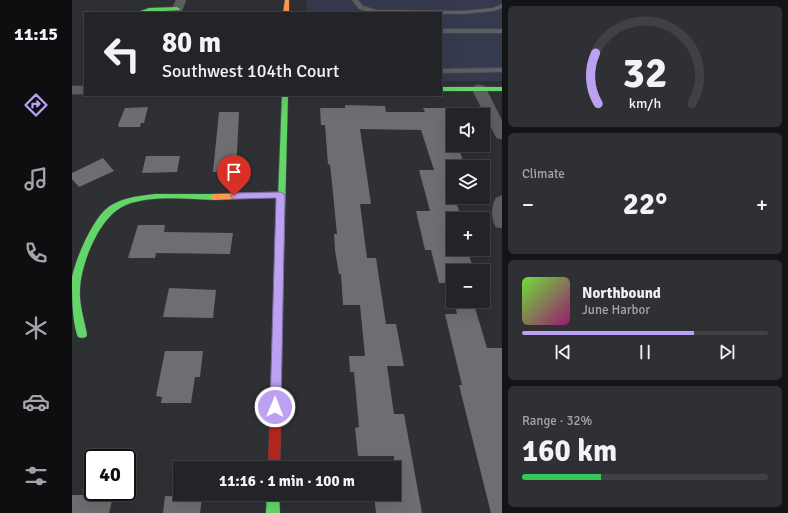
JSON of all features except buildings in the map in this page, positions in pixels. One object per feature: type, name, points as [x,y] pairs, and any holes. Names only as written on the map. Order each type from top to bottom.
[{"type":"street","points":[[286,12],[287,0]]},
{"type":"street","points":[[142,12],[178,8]]},
{"type":"street","points":[[442,89],[502,89]]},
{"type":"street","points":[[479,89],[502,135]]},
{"type":"street","points":[[72,90],[84,90]]},
{"type":"street","points":[[274,461],[285,96]]},
{"type":"street","points":[[82,334],[74,285],[101,220],[111,210],[126,201],[152,197],[281,195]]},
{"type":"street","points":[[502,202],[502,222]]},
{"type":"street","points":[[273,501],[273,513]]},
{"type":"lane","points":[[355,0],[358,7],[364,10],[377,12],[482,12],[501,8]]},
{"type":"lane","points":[[442,32],[502,31]]},
{"type":"lane","points":[[442,71],[502,70]]},
{"type":"shaded area","points":[[306,0],[502,0],[502,81],[442,81],[442,12],[307,12]]},
{"type":"traffic: fast","points":[[142,12],[149,10],[177,9]]},
{"type":"traffic: fast","points":[[442,89],[502,89]]},
{"type":"traffic: fast","points":[[280,250],[285,96]]},
{"type":"traffic: fast","points":[[82,334],[75,300],[78,271],[86,249],[102,219],[107,213],[123,203],[144,198],[214,197]]},
{"type":"traffic: fast","points":[[273,501],[273,513]]},
{"type":"traffic: slow","points":[[286,12],[287,0]]},
{"type":"traffic: slow","points":[[214,197],[281,195]]},
{"type":"traffic: jam","points":[[274,461],[280,250]]},
{"type":"route","points":[[234,196],[281,195],[275,407]]}]
